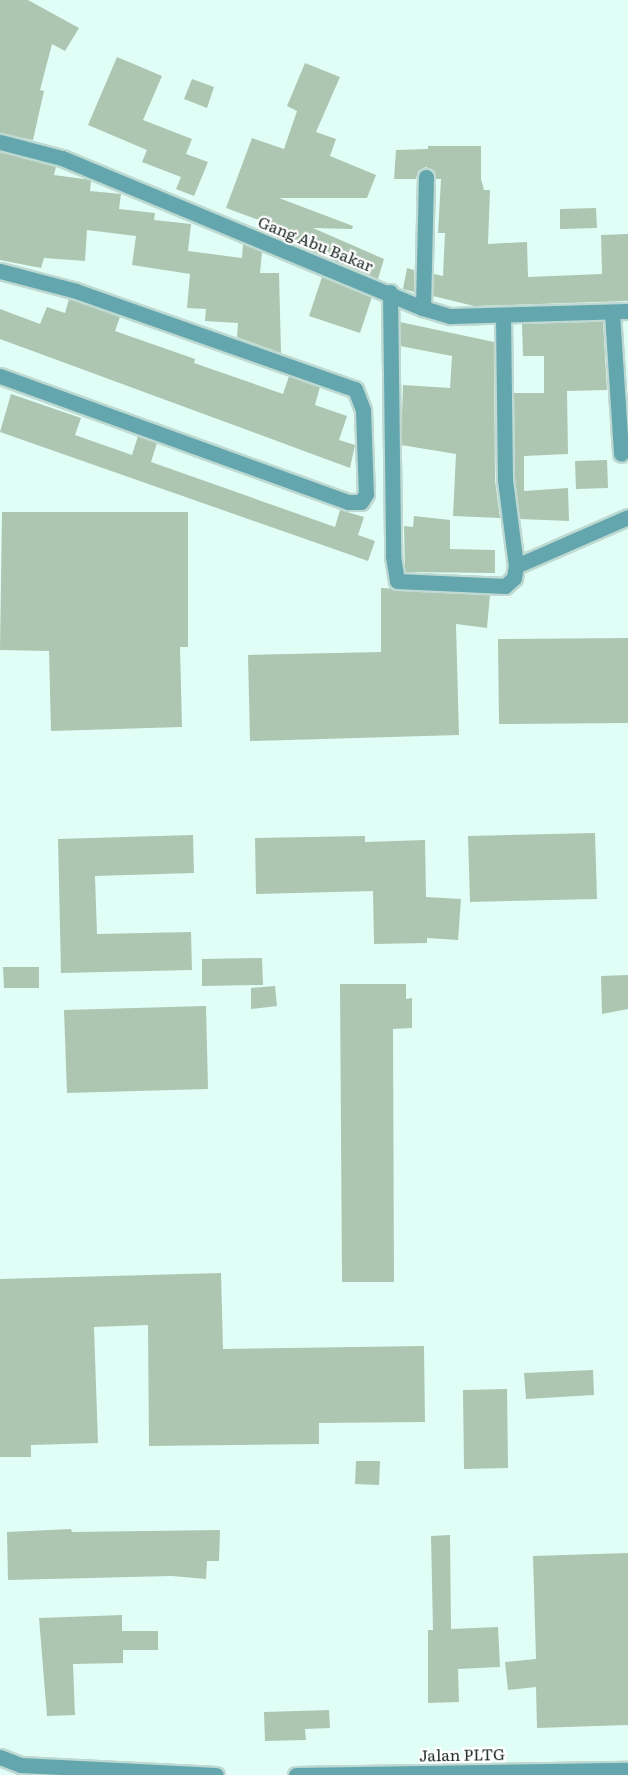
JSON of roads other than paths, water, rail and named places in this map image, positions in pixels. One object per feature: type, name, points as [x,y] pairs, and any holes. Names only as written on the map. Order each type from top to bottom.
[{"type":"street","name":"Gang Abu Bakar","points":[[0,142],[62,158],[390,292],[423,309],[457,317],[628,311]]},
{"type":"street","points":[[423,309],[426,177]]},
{"type":"street","points":[[0,271],[76,291],[355,389],[363,410],[366,494],[361,502],[348,502],[0,376]]},
{"type":"street","points":[[390,292],[394,576],[399,582],[505,586],[514,578],[516,566],[505,480],[504,317]]},
{"type":"street","points":[[612,313],[621,454]]},
{"type":"street","points":[[516,566],[628,517]]},
{"type":"street","points":[[0,1757],[21,1765],[216,1775]]},
{"type":"street","name":"Jalan PLTG","points":[[296,1775],[628,1770]]}]
